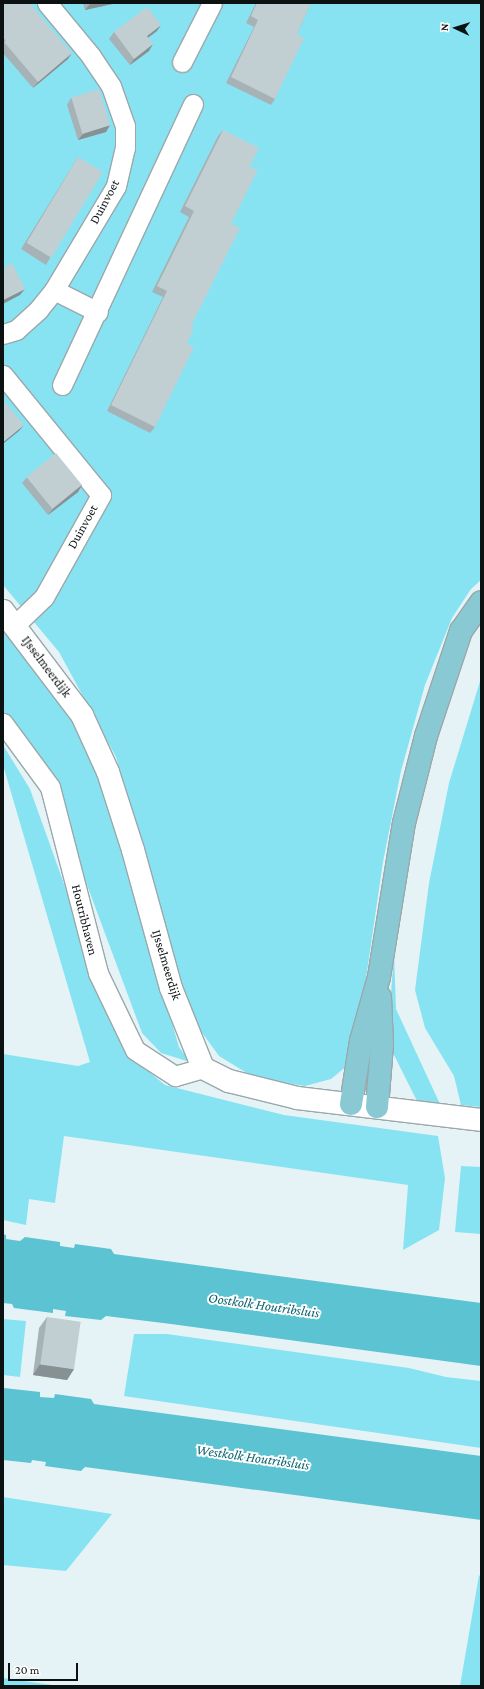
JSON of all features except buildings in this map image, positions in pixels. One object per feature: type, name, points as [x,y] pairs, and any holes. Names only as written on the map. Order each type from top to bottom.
[{"type":"main road","points":[[351,1104],[361,1041],[379,977],[404,823],[426,736],[461,631],[481,602]]},
{"type":"main road","points":[[377,1107],[382,1045],[379,977]]},
{"type":"street","name":"Duinvoet","points":[[3,334],[16,330],[38,310],[54,290],[116,186],[125,148],[126,126],[111,86],[65,23],[47,3]]},
{"type":"street","points":[[64,3],[65,23]]},
{"type":"street","points":[[182,62],[212,3]]},
{"type":"street","points":[[62,385],[98,312],[193,104]]},
{"type":"street","points":[[54,290],[98,312]]},
{"type":"street","name":"Duinvoet","points":[[3,375],[101,495],[44,597],[9,618]]},
{"type":"street","name":"IJsselmeerdijk","points":[[9,618],[82,715],[108,772],[133,850],[171,988],[203,1068]]},
{"type":"street","name":"Houtribhaven","points":[[3,723],[50,787],[98,973],[136,1050],[175,1076],[203,1068]]},
{"type":"street","points":[[203,1068],[229,1081],[297,1098],[481,1120]]},
{"type":"shaded area","points":[[3,3],[481,3],[481,580],[471,589],[452,618],[425,685],[401,771],[383,862],[356,1047],[348,1065],[331,1079],[305,1086],[255,1078],[219,1056],[187,1012],[169,966],[143,844],[116,757],[59,652],[3,585]]},
{"type":"shaded area","points":[[3,626],[69,715],[95,762],[179,1047],[190,1062],[161,1053],[142,1033],[45,772],[3,711]]},
{"type":"shaded area","points":[[481,678],[481,1107],[461,1105],[454,1076],[425,1028],[415,990],[429,883],[449,783]]},
{"type":"shaded area","points":[[3,745],[30,789],[111,1015],[129,1055],[165,1085],[284,1115],[438,1136],[445,1178],[439,1230],[403,1250],[408,1185],[64,1136],[55,1203],[29,1199],[26,1225],[3,1220],[3,1054],[78,1066],[90,1062],[3,765]]},
{"type":"shaded area","points":[[394,952],[396,1009],[440,1104],[417,1101],[392,1051],[389,1021]]},
{"type":"shaded area","points":[[461,1166],[481,1167],[481,1234],[455,1232]]},
{"type":"shaded area","points":[[3,1319],[26,1321],[20,1377],[3,1375]]},
{"type":"shaded area","points":[[134,1334],[167,1334],[409,1368],[446,1377],[481,1381],[481,1448],[124,1396]]},
{"type":"shaded area","points":[[3,1497],[112,1514],[66,1571],[3,1565]]},
{"type":"shaded area","points":[[479,1575],[481,1577],[481,1686],[460,1686]]},
{"type":"shaded area","points":[[3,1678],[59,1686],[3,1686]]},
{"type":"water","name":"Oostkolk Houtribsluis","points":[[3,1234],[6,1235],[6,1239],[20,1241],[25,1237],[60,1242],[60,1246],[74,1248],[75,1244],[111,1249],[114,1254],[481,1303],[481,1366],[106,1316],[101,1320],[65,1316],[66,1311],[53,1309],[53,1313],[14,1308],[12,1304],[3,1303]]},
{"type":"water","name":"Westkolk Houtribsluis","points":[[4,1388],[40,1392],[40,1397],[54,1398],[55,1394],[91,1399],[94,1404],[481,1456],[481,1520],[85,1467],[81,1471],[45,1466],[46,1462],[32,1460],[31,1463],[3,1460]]}]
